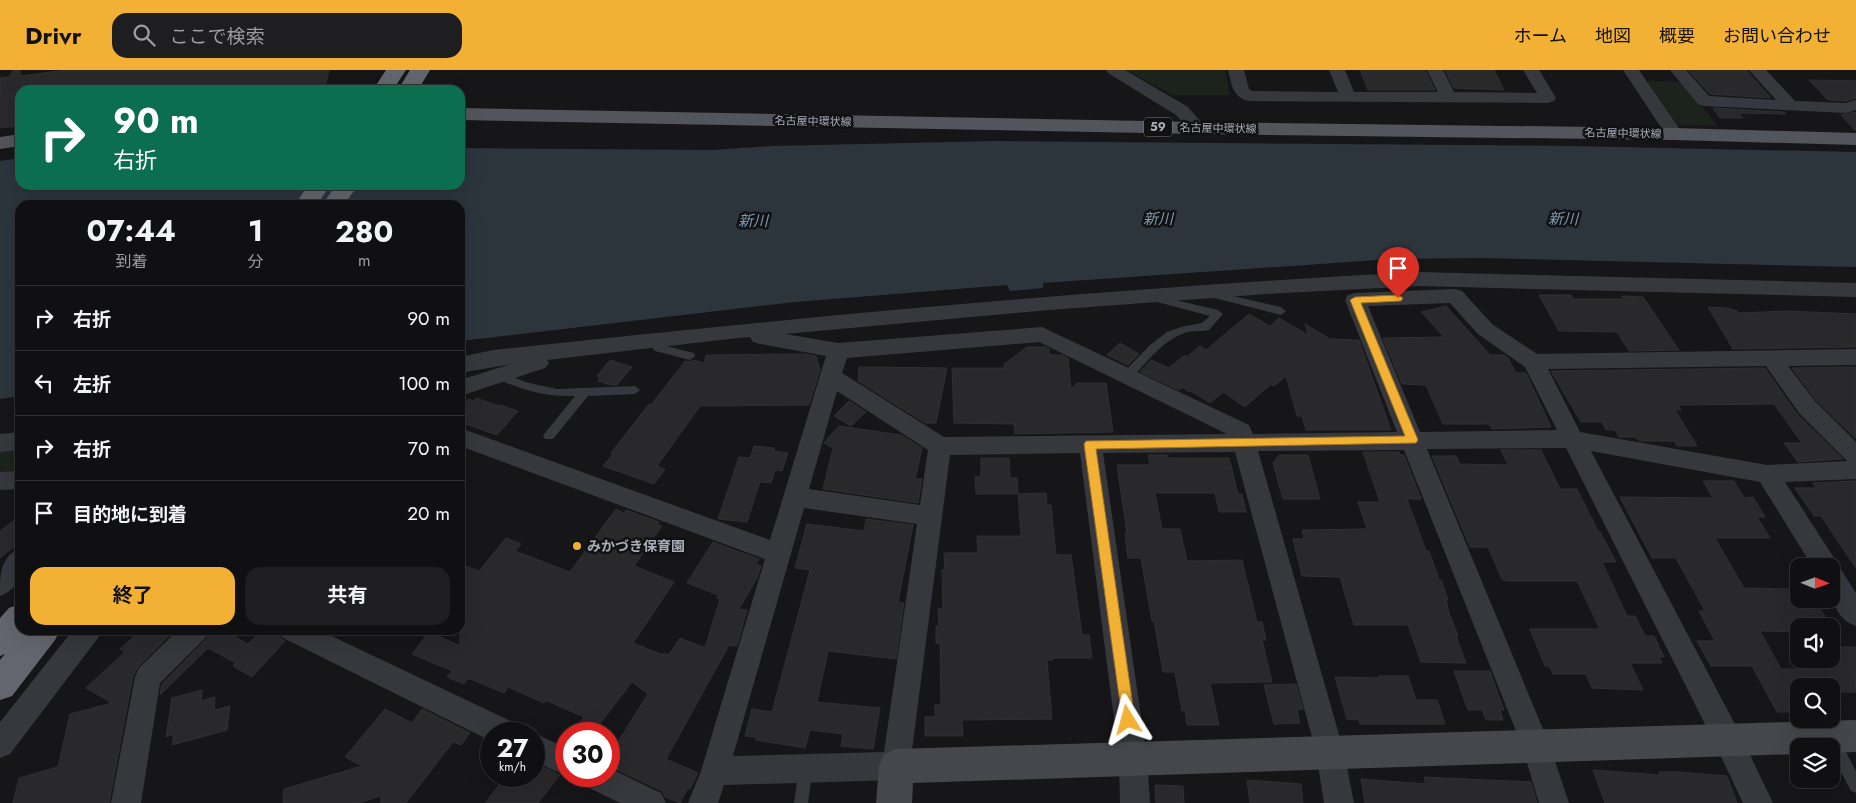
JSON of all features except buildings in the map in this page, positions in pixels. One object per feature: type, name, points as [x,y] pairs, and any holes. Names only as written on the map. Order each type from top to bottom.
[{"type":"highway","points":[[386,85],[396,70]]},
{"type":"highway","points":[[411,85],[420,70]]},
{"type":"highway","points":[[0,641],[15,624]]},
{"type":"highway","points":[[0,685],[40,635]]},
{"type":"main road","name":"名古屋中環状線","points":[[465,114],[1198,128],[1674,134],[1856,139]]},
{"type":"main road","points":[[0,143],[15,141]]},
{"type":"street","points":[[1114,70],[1182,111],[1198,128]]},
{"type":"street","points":[[1236,70],[1242,91],[1249,96],[1548,98],[1531,70]]},
{"type":"street","points":[[1337,70],[1348,97]]},
{"type":"street","points":[[1435,70],[1448,97]]},
{"type":"street","points":[[1631,70],[1674,134]]},
{"type":"street","points":[[1678,70],[1704,101],[1846,108],[1856,105]]},
{"type":"street","points":[[1757,70],[1790,105]]},
{"type":"street","points":[[465,364],[493,358],[738,331],[1267,287],[1419,279],[1856,290]]},
{"type":"street","points":[[1267,287],[1301,297],[1355,300],[1455,296],[1485,330],[1533,362],[1728,740],[1758,803]]},
{"type":"street","points":[[1355,300],[1536,746],[1554,803]]},
{"type":"street","points":[[738,331],[754,336],[838,351],[1042,334],[1241,431],[1330,752],[1340,803]]},
{"type":"street","points":[[465,386],[599,346]]},
{"type":"street","points":[[703,803],[715,771],[780,554],[838,351]]},
{"type":"street","points":[[1533,362],[1856,358]]},
{"type":"street","points":[[1772,359],[1807,407],[1856,456]]},
{"type":"street","points":[[831,376],[940,446],[1572,438],[1767,474],[1856,470]]},
{"type":"street","points":[[465,439],[780,554]]},
{"type":"street","points":[[0,442],[15,441]]},
{"type":"street","points":[[1090,444],[1133,758],[1135,803]]},
{"type":"street","points":[[894,803],[896,766],[940,446]]},
{"type":"street","points":[[1767,474],[1820,558]]},
{"type":"street","points":[[0,481],[15,480]]},
{"type":"street","points":[[796,497],[930,516]]},
{"type":"street","points":[[0,585],[15,566]]},
{"type":"street","points":[[1840,590],[1856,615]]},
{"type":"street","points":[[0,744],[85,635]]},
{"type":"street","points":[[126,803],[148,677],[191,635]]},
{"type":"street","points":[[302,635],[482,722]]},
{"type":"street","points":[[715,771],[1843,736]]},
{"type":"street","points":[[618,787],[651,803]]},
{"type":"lane","points":[[1200,292],[1281,311]]},
{"type":"lane","points":[[1128,376],[1172,332],[1190,326],[1205,327],[1218,314],[1146,296]]},
{"type":"lane","points":[[651,340],[659,348],[690,356]]},
{"type":"lane","points":[[499,375],[523,386],[557,393],[635,390]]},
{"type":"lane","points":[[549,436],[584,392]]},
{"type":"lane","points":[[1843,736],[1856,786]]},
{"type":"lane","points":[[801,803],[806,768]]},
{"type":"shaded area","points":[[1127,70],[1225,70],[1230,95],[1172,95]]},
{"type":"shaded area","points":[[1647,81],[1682,82],[1718,126],[1677,125]]},
{"type":"shaded area","points":[[15,448],[15,475],[0,476],[0,449]]},
{"type":"water","name":"新川","points":[[997,141],[1571,146],[1856,152],[1856,267],[1479,258],[1392,259],[1043,283],[1043,288],[1010,291],[1007,285],[795,302],[465,340],[465,200],[15,200],[15,397],[0,399],[0,161],[15,159],[15,190],[465,190],[465,148],[713,150],[773,146]]},
{"type":"place","name":"みかづき保育園","points":[[577,546]]},
{"type":"route","points":[[1128,720],[1090,444],[1412,440],[1355,300],[1398,298]]}]
